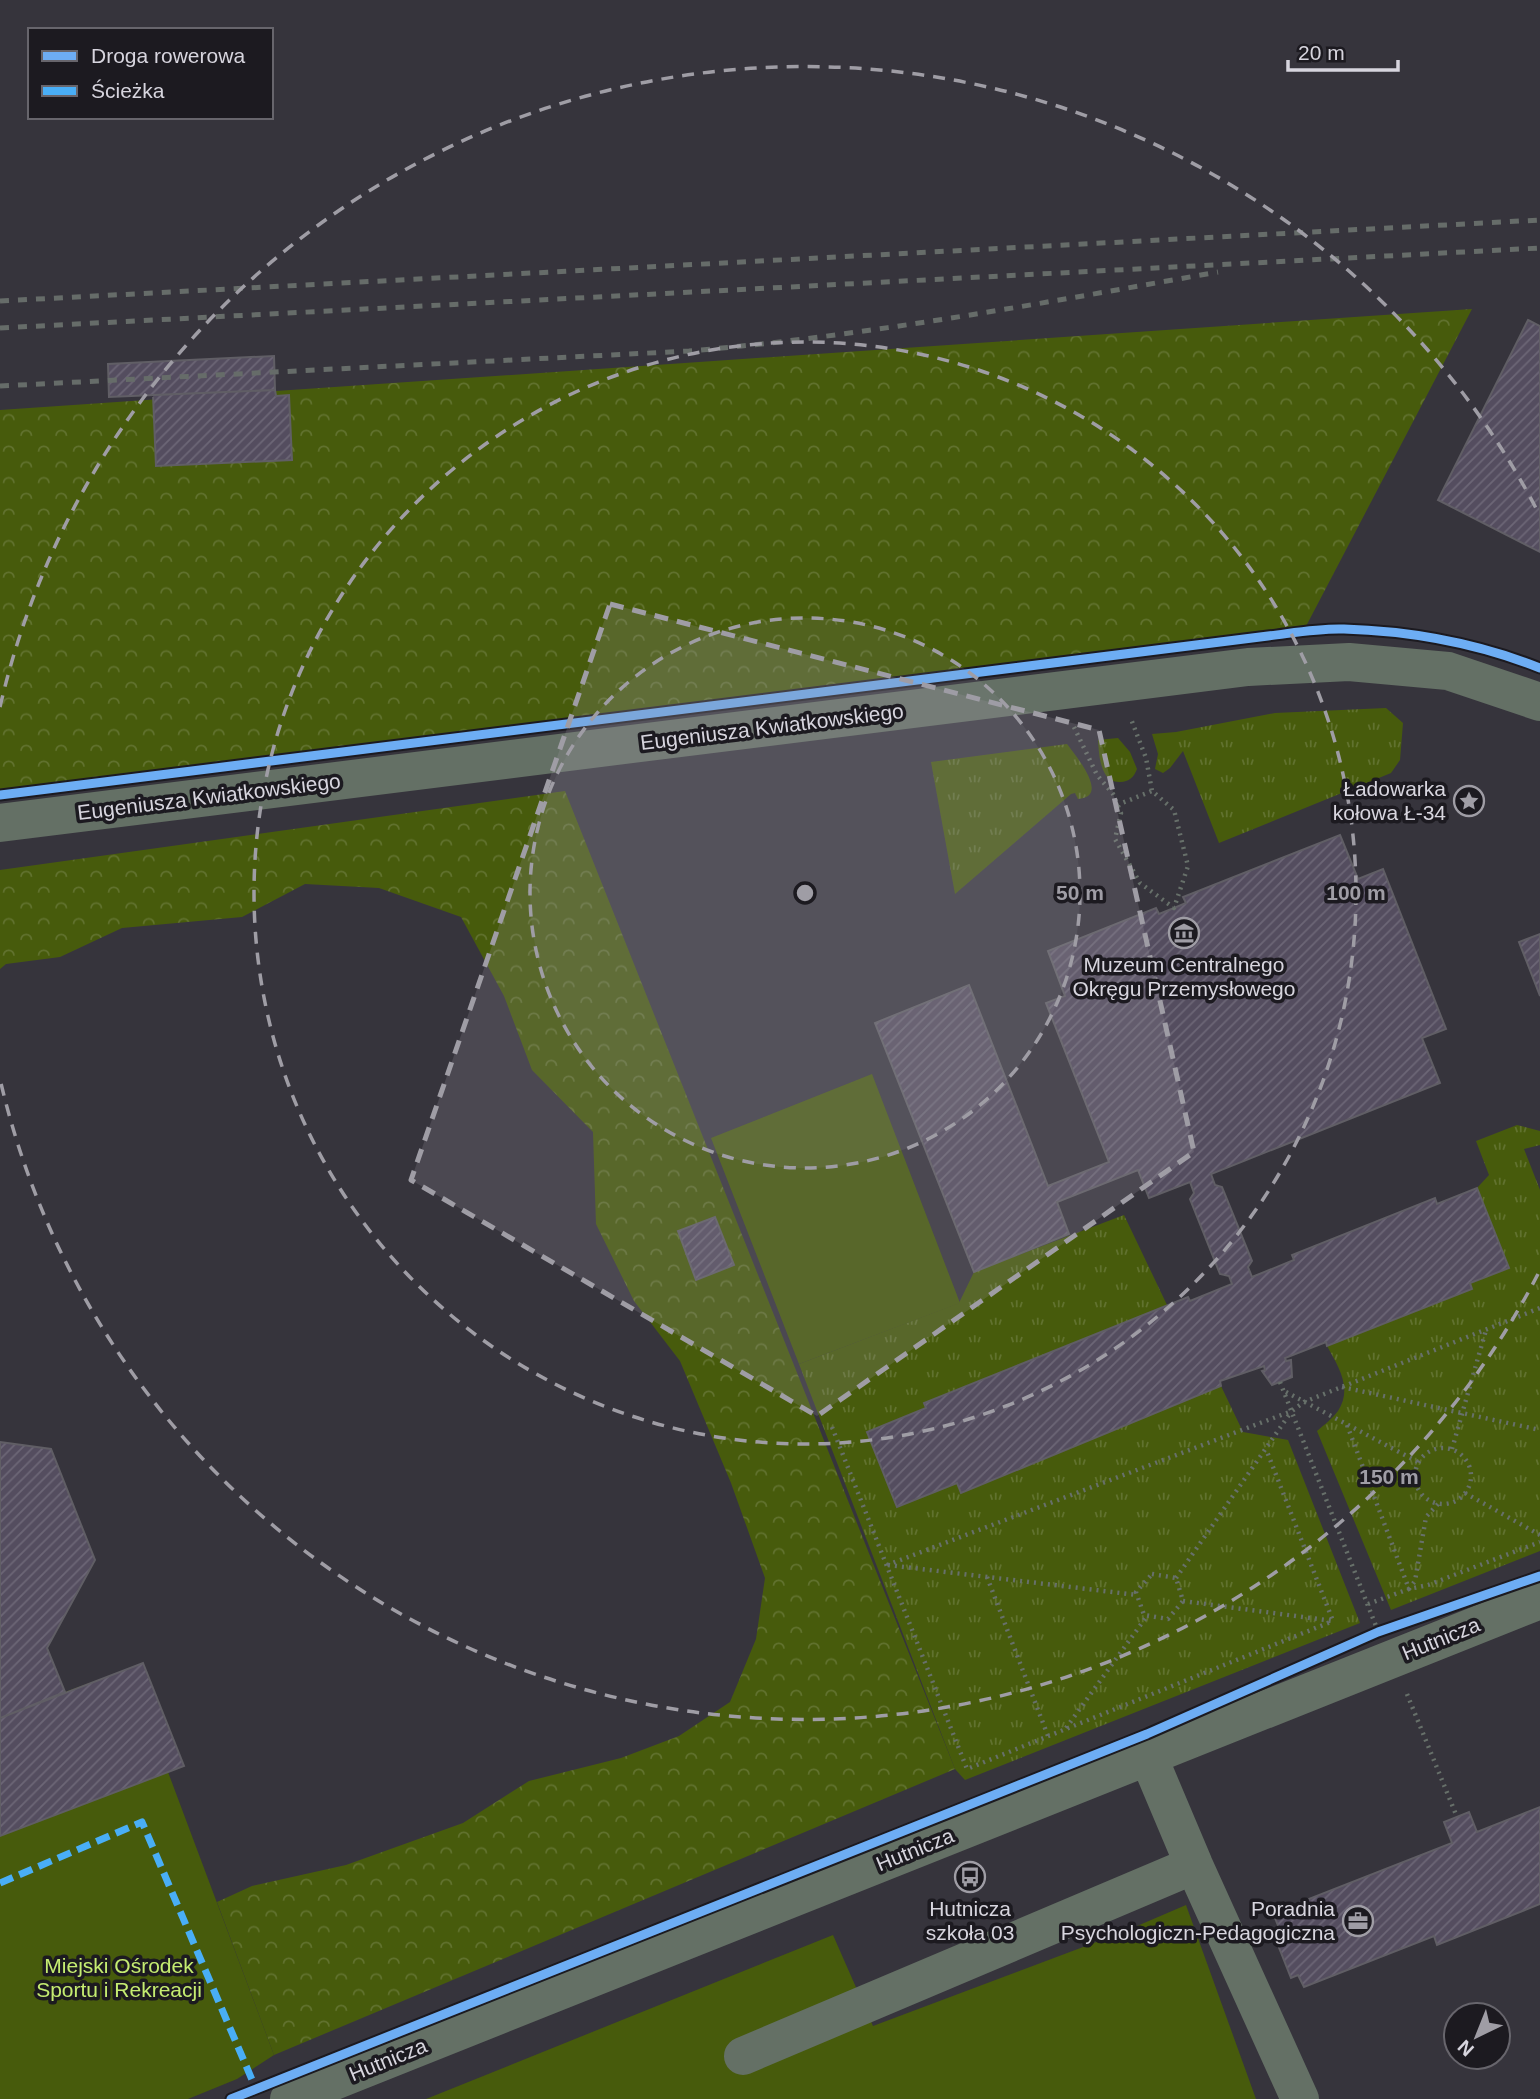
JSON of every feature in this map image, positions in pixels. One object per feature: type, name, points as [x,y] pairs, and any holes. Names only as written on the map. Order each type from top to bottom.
[{"type":"street","name":"Eugeniusza Kwiatkowskiego","points":[[0,823],[1248,667],[1349,662],[1448,671],[1540,702]]},
{"type":"street","name":"Hutnicza","points":[[289,2099],[1540,1600]]},
{"type":"street","points":[[1148,1756],[1194,1866],[1300,2099]]},
{"type":"street","points":[[743,2056],[1194,1866]]},
{"type":"path","points":[[1069,718],[1097,775],[1113,794],[1121,813],[1115,839],[1140,883],[1174,908],[1188,866],[1174,810],[1152,791],[1146,758],[1126,706]]},
{"type":"path","points":[[1117,805],[1152,791]]},
{"type":"path","points":[[887,1565],[1292,1411],[1304,1402],[1540,1308]]},
{"type":"path","points":[[1452,1449],[1486,1330]]},
{"type":"path","points":[[1280,1382],[1378,1632]]},
{"type":"path","points":[[1341,1387],[1540,1430]]},
{"type":"path","points":[[1285,1392],[1418,1462]]},
{"type":"path","points":[[1176,1578],[1292,1411]]},
{"type":"path","points":[[1347,1424],[1409,1589]]},
{"type":"path","points":[[832,1427],[967,1769],[1333,1621]]},
{"type":"path","points":[[1448,1447],[1461,1454],[1470,1465],[1471,1477],[1465,1493],[1450,1503],[1438,1504],[1427,1499],[1419,1491],[1415,1479],[1418,1462],[1433,1448],[1448,1447]]},
{"type":"path","points":[[1266,1449],[1333,1621]]},
{"type":"path","points":[[1465,1493],[1540,1535]]},
{"type":"path","points":[[1409,1589],[1415,1581],[1426,1517],[1438,1504]]},
{"type":"path","points":[[1368,1604],[1428,1585],[1540,1542]]},
{"type":"path","points":[[887,1565],[1137,1595]]},
{"type":"path","points":[[1176,1578],[1152,1574],[1136,1592],[1144,1615],[1147,1616],[1168,1619],[1183,1601]]},
{"type":"path","points":[[987,1577],[1048,1736]]},
{"type":"path","points":[[1176,1578],[1183,1601]]},
{"type":"path","points":[[1183,1601],[1333,1621]]},
{"type":"path","points":[[1066,1728],[1147,1616]]},
{"type":"path","points":[[1406,1693],[1457,1817]]},
{"type":"highlighted area","points":[[610,604],[1099,730],[1194,1152],[817,1416],[411,1180]]},
{"type":"green space","points":[[1472,309],[1303,632],[0,796],[0,410]]},
{"type":"green space","points":[[1386,708],[1403,723],[1400,760],[1391,773],[1219,843],[1183,751],[1163,773],[1155,769],[1158,754],[1152,734],[1275,713]]},
{"type":"green space","points":[[1118,738],[1130,752],[1137,769],[1131,778],[1123,782],[1108,778],[1099,753],[1098,740]]},
{"type":"green space","points":[[1067,744],[1088,775],[1091,791],[1087,797],[1078,799],[1075,793],[1071,794],[955,894],[931,762]]},
{"type":"green space","points":[[565,791],[955,1769],[274,2055],[217,1902],[252,1886],[346,1865],[463,1823],[529,1781],[621,1758],[679,1736],[730,1702],[756,1639],[765,1578],[731,1483],[680,1361],[634,1301],[596,1224],[593,1132],[532,1070],[504,996],[461,917],[379,888],[305,884],[242,917],[122,928],[60,957],[6,964],[0,969],[0,870]]},
{"type":"green space","points":[[872,1074],[960,1303],[799,1364],[711,1138]]},
{"type":"green space","points":[[1517,1125],[1540,1131],[1540,1145],[1524,1149],[1540,1190],[1540,1551],[1391,1610],[1317,1431],[1338,1411],[1344,1394],[1342,1377],[1327,1346],[1471,1289],[1470,1283],[1508,1268],[1477,1188],[1489,1175],[1476,1141]]},
{"type":"green space","points":[[1124,1215],[1167,1305],[924,1403],[926,1408],[867,1432],[897,1507],[957,1483],[961,1493],[1221,1386],[1243,1432],[1288,1440],[1360,1623],[965,1780],[955,1769],[799,1364],[959,1303],[974,1272]]},
{"type":"green space","name":"Miejski Ośrodek Sportu i Rekreacji","points":[[0,1442],[51,1449],[95,1560],[47,1648],[65,1692],[122,1671],[168,1772],[274,2055],[237,2079],[188,2099],[0,2099]]},
{"type":"green space","points":[[1186,1905],[1256,2099],[426,2099],[833,1935],[873,2026],[1123,1932]]},
{"type":"building","points":[[1528,320],[1540,326],[1540,552],[1438,500]]},
{"type":"building","points":[[274,356],[275,390],[109,397],[108,364]]},
{"type":"building","points":[[275,390],[276,396],[289,395],[292,460],[156,466],[153,395]]},
{"type":"building","points":[[1340,835],[1358,879],[1383,869],[1446,1029],[1422,1038],[1440,1083],[1211,1174],[1215,1185],[1222,1187],[1252,1261],[1248,1267],[1252,1277],[1294,1260],[1292,1255],[1435,1198],[1437,1204],[1477,1188],[1509,1268],[1470,1283],[1472,1289],[1327,1346],[1326,1342],[1285,1358],[1286,1361],[1291,1360],[1292,1377],[1272,1385],[1262,1371],[1265,1370],[1264,1366],[1220,1381],[1221,1386],[961,1493],[957,1483],[897,1507],[867,1432],[926,1408],[924,1403],[1188,1297],[1190,1301],[1232,1284],[1229,1276],[1220,1274],[1190,1199],[1194,1193],[1190,1182],[1149,1198],[1138,1170],[1057,1202],[1069,1234],[974,1272],[875,1023],[969,985],[1048,1186],[1109,1162],[1046,1003],[1065,996],[1048,951],[1156,908],[1159,914],[1186,903],[1183,897]]},
{"type":"building","points":[[1540,934],[1540,996],[1519,942]]},
{"type":"building","points":[[715,1217],[734,1265],[696,1280],[678,1231]]},
{"type":"building","points":[[0,1442],[51,1449],[95,1560],[47,1648],[65,1692],[0,1718]]},
{"type":"building","points":[[143,1663],[184,1766],[0,1836],[0,1718]]},
{"type":"building","points":[[1540,1807],[1540,1904],[1437,1945],[1434,1936],[1304,1987],[1298,1975],[1291,1978],[1276,1940],[1283,1938],[1273,1913],[1452,1843],[1444,1822],[1469,1812],[1477,1832]]},
{"type":"railway","points":[[0,301],[1540,220]]},
{"type":"railway","points":[[0,328],[1540,248]]},
{"type":"railway","points":[[0,386],[689,351],[756,345],[888,328],[1218,272]]},
{"type":"marked path","points":[[0,1883],[142,1822],[256,2089]]},
{"type":"cycle path","points":[[0,795],[1316,630],[1369,630],[1444,640],[1540,668]]},
{"type":"cycle path","points":[[231,2099],[1147,1734],[1378,1632],[1540,1576]]},
{"type":"place","name":"Ładowarka kołowa Ł-34","points":[[1469,801]]},
{"type":"place","name":"Muzeum Centralnego Okręgu Przemysłowego","points":[[1184,933]]},
{"type":"place","name":"Hutnicza szkoła 03","points":[[970,1877]]},
{"type":"place","name":"Poradnia Psychologiczn-Pedagogiczna","points":[[1358,1921]]}]
